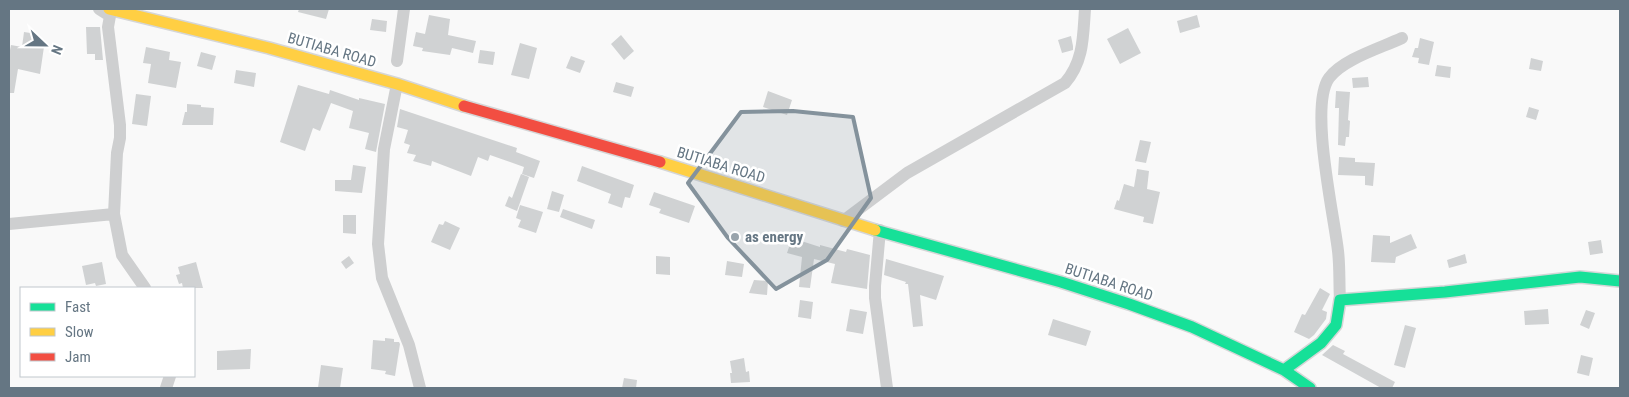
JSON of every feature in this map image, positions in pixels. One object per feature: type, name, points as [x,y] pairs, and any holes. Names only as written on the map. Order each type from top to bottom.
[{"type":"main road","name":"BUTIABA ROAD","points":[[109,9],[269,48],[397,84],[440,99],[632,153],[843,220],[1129,304],[1192,327],[1284,370],[1310,388]]},
{"type":"main road","points":[[1284,370],[1321,344],[1336,325],[1340,300],[1445,292],[1580,277],[1620,281]]},
{"type":"street","points":[[99,9],[110,16],[108,27],[120,125],[120,138],[116,153],[114,214],[122,255],[144,287]]},
{"type":"street","points":[[397,61],[404,9]]},
{"type":"street","points":[[843,220],[908,173],[1065,83],[1073,74],[1079,61],[1085,9]]},
{"type":"street","points":[[1340,300],[1338,253],[1324,164],[1322,113],[1324,91],[1328,80],[1337,70],[1402,38]]},
{"type":"street","points":[[397,84],[384,149],[378,244],[382,278],[409,345],[420,388]]},
{"type":"street","points":[[9,224],[114,214]]},
{"type":"street","points":[[880,230],[875,280],[887,388]]},
{"type":"highlighted area","points":[[793,111],[853,117],[871,198],[827,260],[776,289],[728,238],[688,183],[741,112]]},
{"type":"building","points":[[299,9],[329,9],[326,19],[298,12]]},
{"type":"building","points":[[429,15],[450,19],[448,35],[476,41],[473,53],[452,48],[450,55],[422,51],[423,48],[413,46],[416,32],[425,34]]},
{"type":"building","points":[[1197,15],[1200,27],[1180,33],[1177,21]]},
{"type":"building","points":[[372,19],[387,21],[386,32],[370,30]]},
{"type":"building","points":[[86,27],[100,27],[103,60],[95,60],[95,54],[87,54]]},
{"type":"building","points":[[1128,28],[1141,53],[1120,64],[1107,39]]},
{"type":"building","points":[[24,32],[37,34],[37,39],[45,40],[40,74],[18,69],[14,93],[9,93],[9,55],[11,45],[22,47]]},
{"type":"building","points":[[621,35],[634,51],[624,60],[611,44]]},
{"type":"building","points":[[1071,36],[1073,50],[1062,53],[1058,40]]},
{"type":"building","points":[[1420,38],[1434,42],[1429,65],[1418,63],[1419,58],[1412,57],[1415,48],[1418,48]]},
{"type":"building","points":[[520,43],[537,48],[529,79],[511,75]]},
{"type":"building","points":[[146,47],[170,52],[169,60],[181,62],[176,88],[148,83],[151,64],[143,63]]},
{"type":"building","points":[[480,50],[495,52],[493,65],[478,63]]},
{"type":"building","points":[[201,52],[216,56],[212,70],[197,66]]},
{"type":"building","points":[[571,56],[585,61],[580,73],[566,68]]},
{"type":"building","points":[[1531,58],[1543,61],[1541,71],[1529,69]]},
{"type":"building","points":[[1437,65],[1451,67],[1450,78],[1435,76]]},
{"type":"building","points":[[236,70],[256,73],[254,87],[234,83]]},
{"type":"building","points":[[1368,77],[1369,87],[1353,88],[1352,78]]},
{"type":"building","points":[[616,82],[634,87],[631,97],[613,92]]},
{"type":"building","points":[[298,85],[329,94],[330,90],[359,100],[359,98],[385,104],[376,152],[365,149],[369,133],[349,128],[353,111],[331,103],[320,131],[313,128],[305,151],[280,142]]},
{"type":"building","points":[[768,91],[792,100],[787,115],[763,107]]},
{"type":"building","points":[[1336,91],[1350,92],[1349,137],[1346,137],[1345,146],[1338,145],[1339,108],[1335,108]]},
{"type":"building","points":[[136,94],[151,96],[147,126],[132,124]]},
{"type":"building","points":[[187,104],[214,108],[213,125],[182,125],[185,112],[187,112]]},
{"type":"building","points":[[1529,107],[1539,110],[1536,120],[1526,117]]},
{"type":"building","points":[[400,109],[517,148],[516,152],[540,161],[534,178],[522,174],[524,167],[490,155],[488,161],[478,157],[471,176],[432,161],[431,166],[413,161],[416,155],[407,153],[410,145],[404,143],[408,130],[397,127]]},
{"type":"building","points":[[1140,140],[1151,142],[1146,163],[1135,161]]},
{"type":"building","points":[[1339,157],[1355,158],[1355,162],[1375,163],[1373,186],[1365,185],[1365,176],[1338,175]]},
{"type":"building","points":[[353,165],[366,167],[362,193],[335,191],[335,180],[351,180]]},
{"type":"building","points":[[582,166],[634,185],[630,198],[625,197],[622,208],[608,203],[611,194],[577,181]]},
{"type":"building","points":[[1137,169],[1149,171],[1147,189],[1160,192],[1153,224],[1143,222],[1144,217],[1114,209],[1117,200],[1119,201],[1124,184],[1134,187]]},
{"type":"building","points":[[521,174],[529,177],[517,211],[505,206],[509,196],[512,198]]},
{"type":"building","points":[[552,191],[564,195],[559,212],[547,209]]},
{"type":"building","points":[[654,192],[695,206],[689,223],[659,213],[661,209],[649,205]]},
{"type":"building","points":[[520,205],[543,212],[536,233],[518,227],[521,220],[516,218]]},
{"type":"building","points":[[563,209],[595,220],[592,229],[560,217]]},
{"type":"building","points":[[343,215],[356,215],[356,234],[343,233]]},
{"type":"building","points":[[445,221],[460,228],[450,250],[431,242],[439,224],[443,225]]},
{"type":"building","points":[[1411,234],[1417,248],[1396,257],[1395,263],[1371,262],[1373,235],[1390,236],[1390,243]]},
{"type":"building","points":[[792,238],[820,247],[820,245],[846,252],[847,249],[870,255],[867,289],[831,283],[835,264],[814,259],[810,288],[799,287],[802,257],[787,253]]},
{"type":"building","points":[[1601,240],[1603,253],[1590,255],[1588,242]]},
{"type":"building","points":[[1465,254],[1467,263],[1449,268],[1447,260]]},
{"type":"building","points":[[349,256],[354,263],[346,269],[341,262]]},
{"type":"building","points":[[656,256],[670,257],[670,275],[656,274]]},
{"type":"building","points":[[886,259],[944,276],[936,300],[920,295],[923,326],[913,327],[908,284],[884,275]]},
{"type":"building","points":[[727,261],[744,264],[742,277],[725,275]]},
{"type":"building","points":[[102,262],[106,284],[96,286],[95,283],[86,285],[82,266]]},
{"type":"building","points":[[196,262],[203,288],[183,287],[182,283],[179,284],[176,275],[180,274],[178,267]]},
{"type":"building","points":[[754,280],[768,281],[767,295],[749,293]]},
{"type":"building","points":[[1320,288],[1330,294],[1322,310],[1327,312],[1326,319],[1309,339],[1294,332],[1302,314],[1305,315]]},
{"type":"building","points":[[800,300],[813,302],[811,319],[798,317]]},
{"type":"building","points":[[850,309],[867,312],[863,334],[846,331]]},
{"type":"building","points":[[1548,309],[1549,324],[1525,325],[1524,311]]},
{"type":"building","points":[[1586,310],[1595,313],[1589,329],[1580,325]]},
{"type":"building","points":[[1053,319],[1091,331],[1086,346],[1048,335]]},
{"type":"building","points":[[1405,325],[1416,328],[1405,368],[1394,365]]},
{"type":"building","points":[[385,338],[394,339],[394,342],[399,342],[400,344],[395,376],[385,374],[386,371],[371,369],[373,340],[385,341]]},
{"type":"building","points":[[1333,345],[1345,351],[1343,354],[1395,382],[1392,388],[1381,388],[1322,355]]},
{"type":"building","points":[[251,349],[250,369],[217,370],[217,351]]},
{"type":"building","points":[[1581,355],[1593,358],[1589,376],[1577,373]]},
{"type":"building","points":[[744,358],[746,372],[749,371],[750,382],[731,383],[730,361]]},
{"type":"building","points":[[321,365],[343,368],[340,388],[318,388]]},
{"type":"building","points":[[624,378],[637,380],[636,388],[622,388]]},
{"type":"traffic: fast","points":[[875,230],[1061,282],[1129,304],[1192,327],[1284,370],[1310,388]]},
{"type":"traffic: fast","points":[[1284,370],[1321,343],[1336,325],[1340,300],[1445,292],[1580,277],[1620,281]]},
{"type":"traffic: slow","points":[[109,9],[269,48],[397,84],[464,106]]},
{"type":"traffic: slow","points":[[660,162],[875,230]]},
{"type":"traffic: jam","points":[[464,106],[660,162]]},
{"type":"place","name":"as energy","points":[[735,237]]}]
